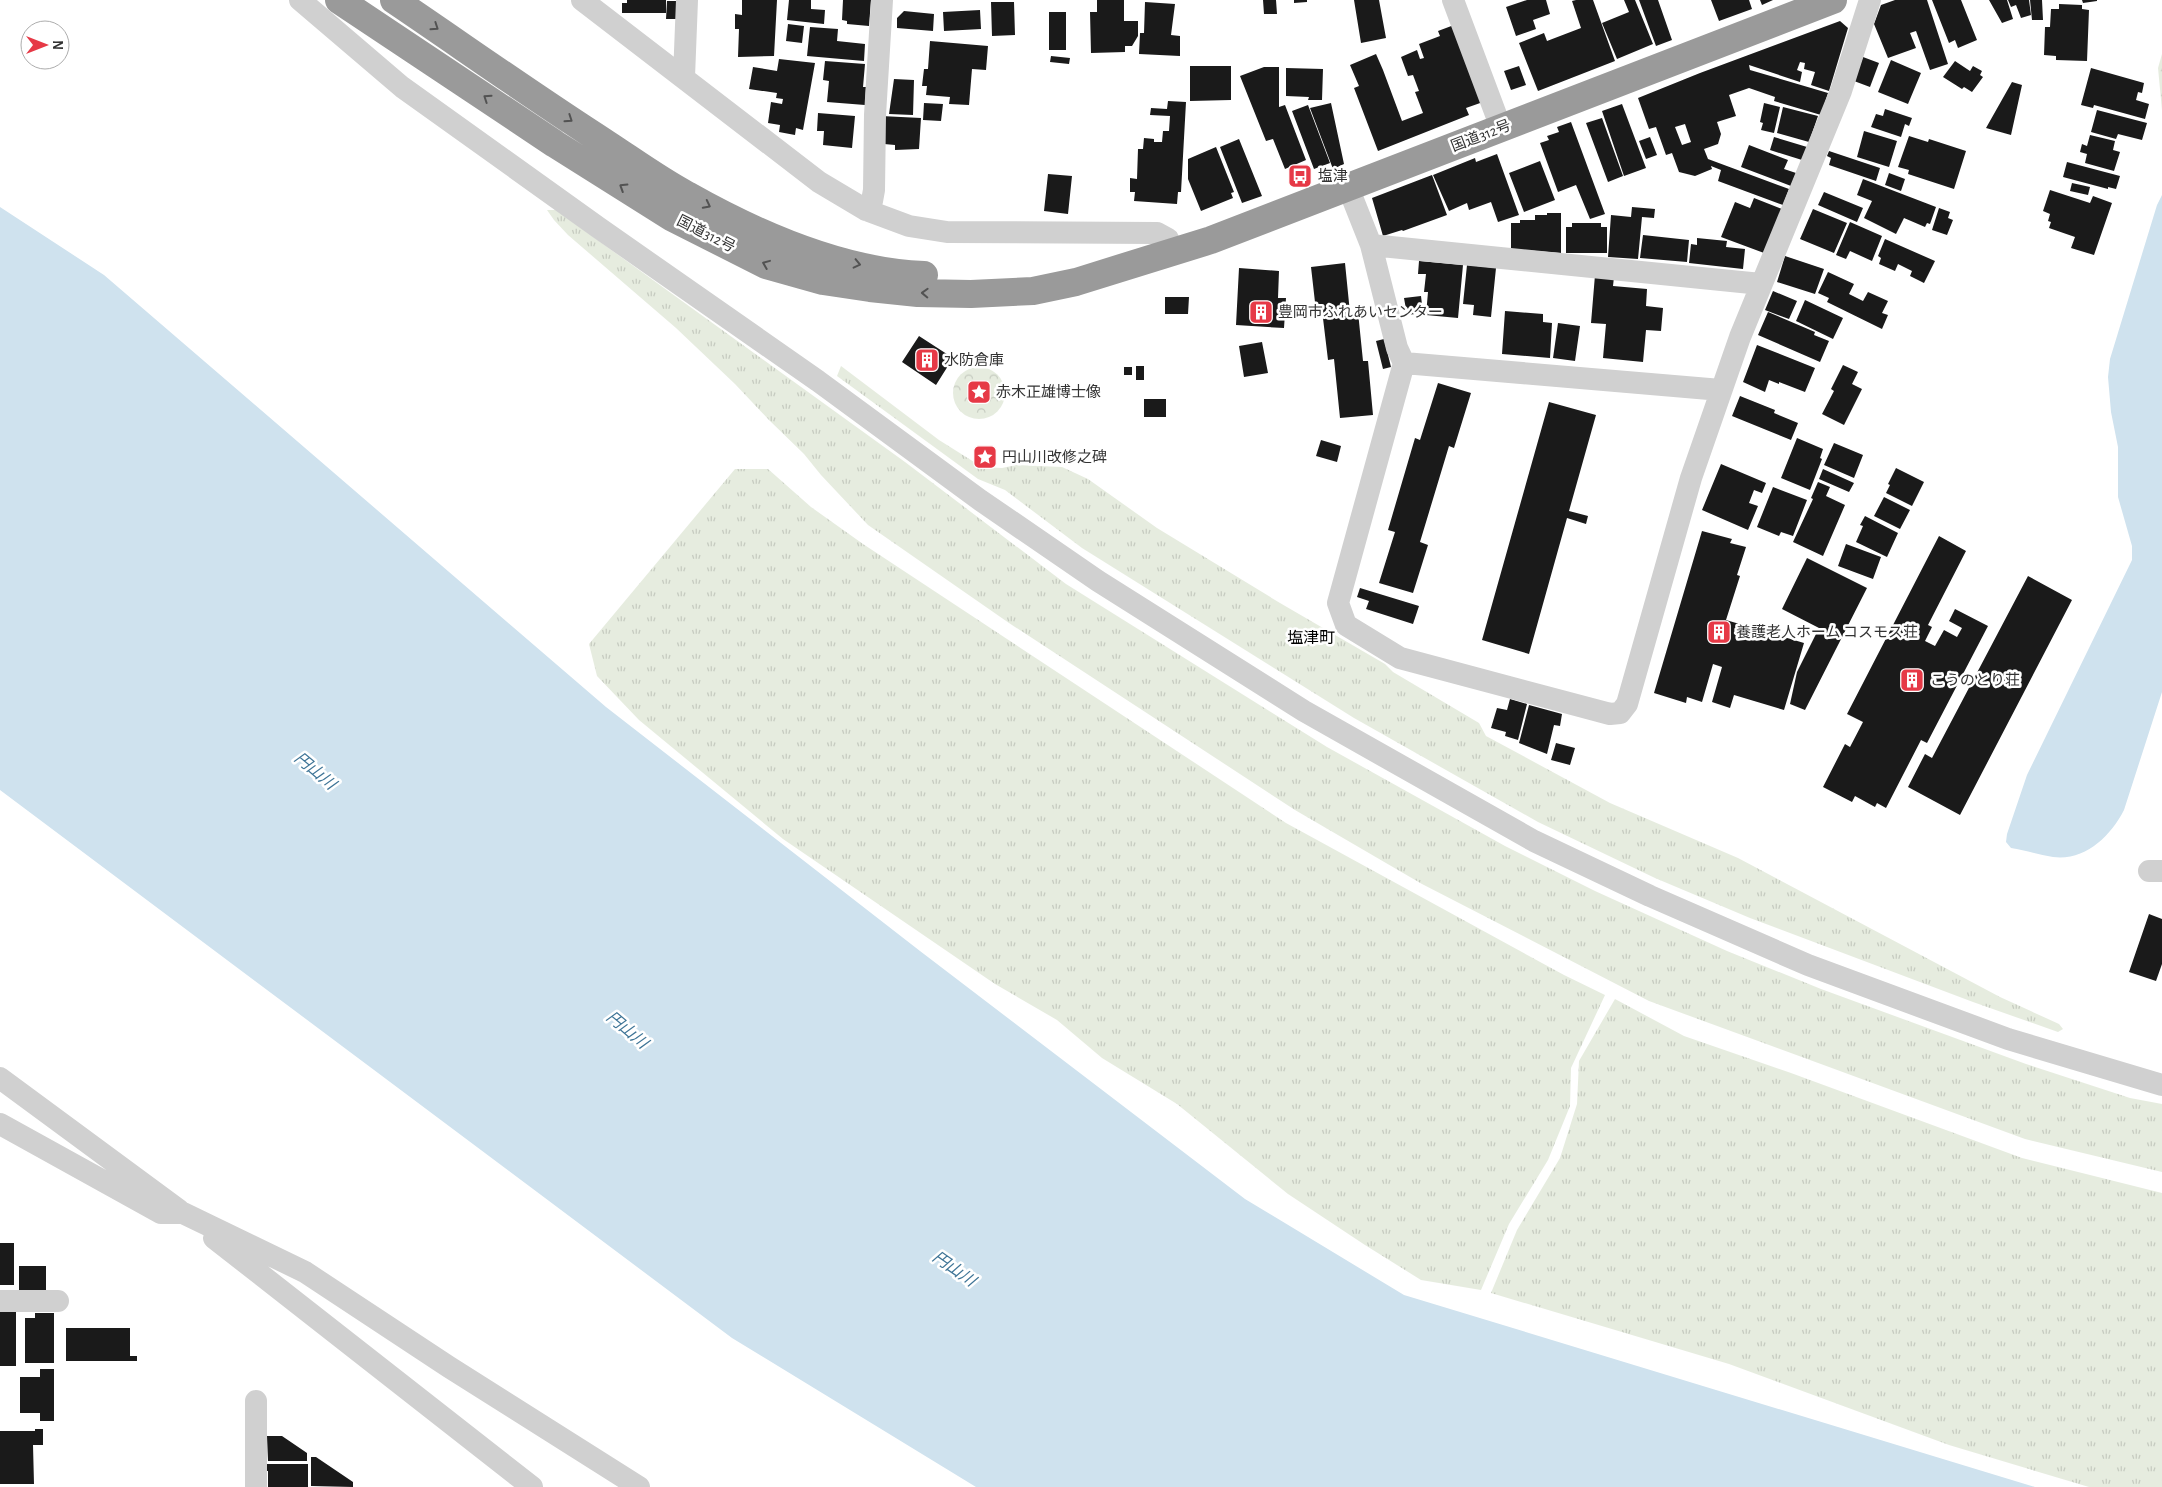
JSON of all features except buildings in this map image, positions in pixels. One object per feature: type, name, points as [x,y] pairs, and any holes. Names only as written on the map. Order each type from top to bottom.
[{"type":"highway","name":"国道312号","points":[[340,0],[555,144],[671,217],[766,265],[823,281],[870,288],[918,293],[971,294],[1033,291],[1076,282],[1211,240],[1833,0]]},
{"type":"highway","name":"国道312号","points":[[394,0],[686,195],[781,241],[875,269],[921,275],[1032,276],[1128,266]]},
{"type":"street","points":[[300,0],[402,87],[818,381],[980,500],[1106,586],[1304,711],[1534,841],[1658,900],[1808,965],[2008,1039],[2162,1085]]},
{"type":"street","points":[[582,0],[819,182],[866,210],[909,226],[948,232],[1156,233],[1168,239],[1173,252]]},
{"type":"street","points":[[684,77],[687,0]]},
{"type":"street","points":[[866,210],[872,201],[874,190],[875,115],[888,0]]},
{"type":"street","points":[[1453,0],[1501,128]]},
{"type":"street","points":[[1348,187],[1371,245],[1397,348],[1404,363],[1338,603],[1346,625],[1400,658],[1610,714],[1620,713],[1627,704],[1691,478],[1721,390],[1761,284],[1841,91],[1870,0]]},
{"type":"street","points":[[1371,245],[1761,284]]},
{"type":"street","points":[[1404,363],[1721,390]]},
{"type":"street","points":[[0,1078],[183,1213],[532,1487]]},
{"type":"street","points":[[0,1124],[161,1213],[183,1213],[305,1272],[449,1367],[639,1487]]},
{"type":"street","points":[[0,1301],[58,1301]]},
{"type":"street","points":[[256,1401],[256,1487]]},
{"type":"green space","points":[[2162,54],[2162,110],[2158,68]]},
{"type":"green space","points":[[547,210],[556,210],[905,462],[1066,584],[1327,747],[1505,846],[1595,891],[1727,951],[1821,989],[2026,1064],[2130,1098],[2162,1104],[2162,1172],[2025,1139],[1649,1001],[1422,884],[1295,810],[1009,623],[868,525],[804,454],[735,384],[676,328],[568,235]]},
{"type":"green space","points":[[841,366],[939,440],[982,467],[1002,468],[1016,465],[1062,467],[1088,479],[1157,528],[1385,664],[1393,672],[1479,723],[1486,736],[1610,803],[1738,858],[2000,997],[2059,1024],[2063,1029],[2058,1032],[1973,1002],[1750,918],[1655,878],[1538,822],[1354,718],[1082,548],[1005,490],[978,479],[837,376]]},
{"type":"green space","points":[[974,367],[984,367],[993,371],[1001,379],[1005,393],[1001,407],[993,415],[984,419],[974,419],[965,415],[957,407],[953,398],[953,388],[957,379],[965,371]]},
{"type":"green space","points":[[735,469],[768,469],[811,507],[863,544],[1286,823],[1564,975],[1605,995],[1571,1068],[1570,1106],[1548,1160],[1509,1224],[1481,1290],[1421,1280],[1288,1194],[1177,1104],[1102,1058],[1057,1020],[995,984],[783,839],[639,720],[597,676],[589,644]]},
{"type":"green space","points":[[1615,999],[1684,1036],[1791,1073],[2022,1158],[2162,1193],[2162,1487],[2089,1487],[1949,1445],[1729,1364],[1491,1293],[1517,1230],[1560,1158],[1577,1104],[1579,1061]]},
{"type":"water","points":[[2162,195],[2162,692],[2124,810],[2118,820],[2104,838],[2086,851],[2065,857],[2053,857],[2011,848],[2006,842],[2007,834],[2027,775],[2132,560],[2132,546],[2118,497],[2118,447],[2111,412],[2108,377],[2110,359],[2157,205]]},
{"type":"water","name":"円山川","points":[[0,207],[104,275],[606,707],[920,951],[1245,1199],[1404,1295],[2035,1487],[976,1487],[732,1338],[0,790]]},
{"type":"place","name":"塩津","points":[[1300,176]]},
{"type":"place","name":"豊岡市ふれあいセンター","points":[[1261,312]]},
{"type":"place","name":"水防倉庫","points":[[927,360]]},
{"type":"place","name":"赤木正雄博士像","points":[[979,392]]},
{"type":"place","name":"円山川改修之碑","points":[[985,457]]},
{"type":"place","name":"養護老人ホーム コスモス荘","points":[[1719,632]]},
{"type":"place","name":"こうのとり荘","points":[[1912,680]]},
{"type":"district","name":"塩津町","points":[[1311,638]]}]
